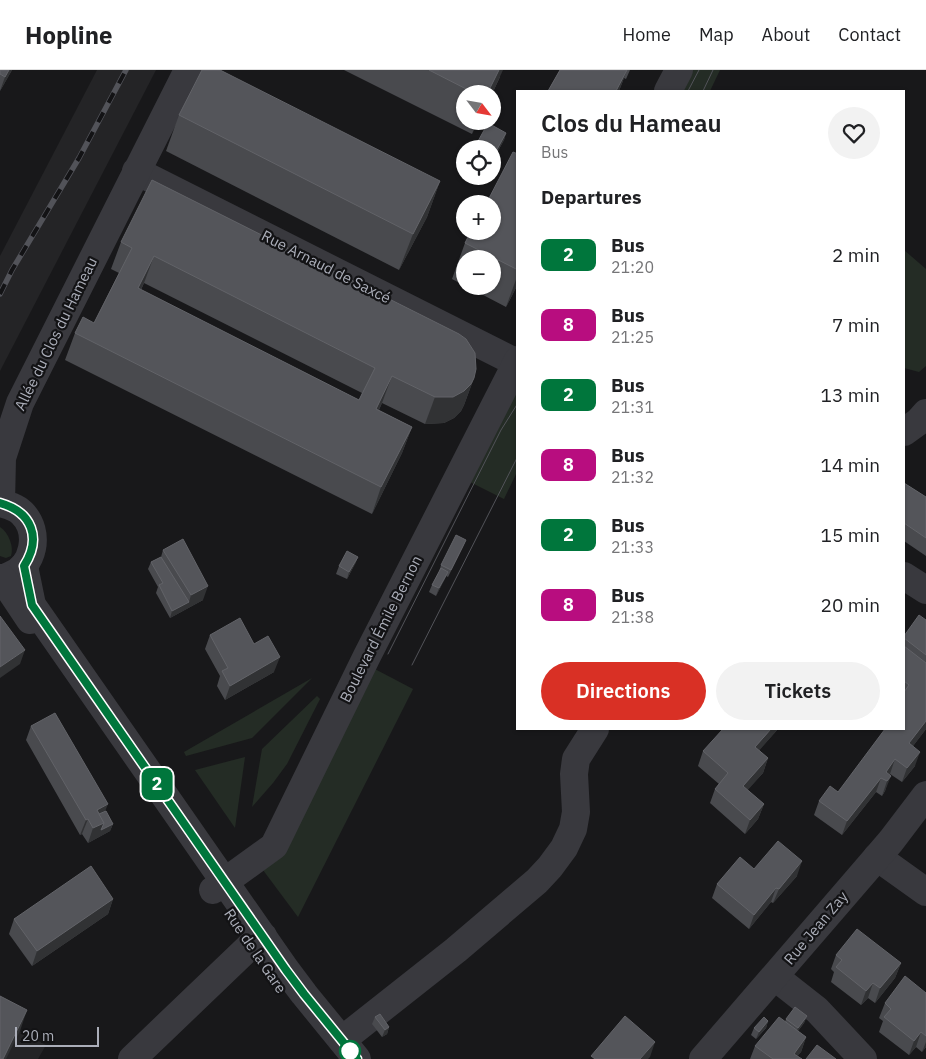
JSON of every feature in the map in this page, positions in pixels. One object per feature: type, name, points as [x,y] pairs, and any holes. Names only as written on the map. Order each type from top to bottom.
[{"type":"street","name":"Allée du Clos du Hameau","points":[[0,503],[2,458],[20,403],[188,70]]},
{"type":"street","points":[[669,90],[679,70]]},
{"type":"street","name":"Rue Arnaud de Saxcé","points":[[136,171],[516,361]]},
{"type":"street","name":"Boulevard Émile Bernon","points":[[219,886],[274,846],[516,361]]},
{"type":"street","points":[[905,431],[918,422],[926,413]]},
{"type":"street","name":"Rue de la Gare","points":[[0,503],[22,513],[33,533],[33,545],[30,556],[8,574],[32,605],[219,886],[257,940],[304,994],[345,1053]]},
{"type":"street","points":[[905,577],[926,590]]},
{"type":"street","points":[[345,1053],[456,950],[537,881],[550,867],[564,848],[572,829],[576,812],[574,774],[576,759],[594,730]]},
{"type":"street","name":"Rue Jean Zay","points":[[703,1059],[877,857],[926,794]]},
{"type":"street","points":[[877,857],[926,892]]},
{"type":"street","points":[[132,1059],[257,940]]},
{"type":"street","points":[[775,977],[817,1010],[863,1059]]},
{"type":"shaded area","points":[[97,70],[156,70],[0,371],[0,256]]},
{"type":"shaded area","points":[[693,70],[720,70],[710,90],[683,90]]},
{"type":"shaded area","points":[[905,251],[926,269],[926,366],[919,372],[905,368]]},
{"type":"shaded area","points":[[516,393],[516,474],[504,499],[468,481]]},
{"type":"shaded area","points":[[0,527],[8,536],[11,544],[11,556],[6,558],[0,556]]},
{"type":"shaded area","points":[[371,667],[413,689],[298,917],[260,866]]},
{"type":"shaded area","points":[[312,678],[252,738],[186,756],[184,752]]},
{"type":"shaded area","points":[[317,696],[320,699],[287,764],[252,807],[262,749]]},
{"type":"shaded area","points":[[245,757],[235,828],[195,770]]},
{"type":"shaded area","points":[[0,1021],[46,1045],[38,1059],[0,1059]]},
{"type":"building","points":[[0,70],[9,70],[5,77],[0,74]]},
{"type":"building","points":[[202,70],[220,70],[440,181],[413,234],[179,115]]},
{"type":"building","points":[[429,70],[499,70],[492,85],[458,85]]},
{"type":"building","points":[[560,70],[627,70],[617,90],[549,90]]},
{"type":"building","points":[[484,130],[501,130],[506,133],[501,142],[501,140],[479,140]]},
{"type":"building","points":[[513,152],[516,153],[516,269],[501,261],[501,250],[479,250],[465,243],[466,240],[501,240],[501,195],[491,195],[496,185],[501,185],[501,175]]},
{"type":"building","points":[[152,180],[459,334],[466,339],[475,353],[476,369],[474,378],[464,391],[453,397],[435,397],[392,376],[376,409],[412,427],[381,487],[75,333],[83,317],[94,323],[132,248],[121,242]],"holes":[[[154,256],[375,368],[359,400],[138,288]]]},
{"type":"building","points":[[905,484],[926,497],[926,538],[905,524]]},
{"type":"building","points":[[456,535],[466,540],[451,570],[441,565]]},
{"type":"building","points":[[183,539],[208,586],[191,595],[163,550]]},
{"type":"building","points":[[347,551],[358,557],[349,572],[339,566]]},
{"type":"building","points":[[161,557],[189,602],[172,611],[159,585],[163,583],[151,562]]},
{"type":"building","points":[[441,568],[448,572],[439,588],[432,585]]},
{"type":"building","points":[[919,615],[926,620],[926,655],[905,639],[905,635]]},
{"type":"building","points":[[0,616],[25,650],[0,667]]},
{"type":"building","points":[[240,618],[254,644],[268,636],[280,657],[230,686],[222,671],[228,668],[210,635]]},
{"type":"building","points":[[905,647],[926,663],[926,721],[909,743],[920,752],[907,768],[895,759],[886,772],[891,776],[887,781],[881,778],[847,821],[819,801],[830,786],[838,792],[884,730],[905,730],[905,691],[909,685],[905,682]]},
{"type":"building","points":[[55,713],[108,804],[97,810],[104,823],[93,828],[88,819],[86,820],[31,726]]},
{"type":"building","points":[[722,730],[770,730],[755,747],[768,758],[743,786],[764,804],[750,820],[715,789],[728,773],[703,751]]},
{"type":"building","points":[[106,811],[113,824],[101,830],[104,823],[99,814]]},
{"type":"building","points":[[778,841],[802,861],[754,915],[717,884],[740,857],[754,869]]},
{"type":"building","points":[[91,866],[113,899],[37,951],[14,919]]},
{"type":"building","points":[[857,929],[901,963],[880,988],[873,983],[866,991],[836,967],[842,960],[836,955]]},
{"type":"building","points":[[905,976],[926,993],[926,1036],[921,1032],[914,1041],[884,1017],[891,1009],[885,1003]]},
{"type":"building","points":[[0,996],[27,1010],[3,1059],[0,1059]]},
{"type":"building","points":[[795,1007],[807,1016],[798,1028],[786,1019]]},
{"type":"building","points":[[380,1014],[389,1027],[385,1030],[375,1017]]},
{"type":"building","points":[[625,1016],[655,1042],[640,1059],[595,1059],[591,1056]]},
{"type":"building","points":[[764,1017],[768,1021],[759,1032],[754,1028]]},
{"type":"building","points":[[779,1017],[806,1037],[794,1054],[802,1059],[773,1059],[755,1046]]},
{"type":"building","points":[[817,1045],[836,1059],[806,1059]]},
{"type":"tram line","points":[[689,90],[699,70]]},
{"type":"tram line","points":[[703,90],[713,70]]},
{"type":"tram line","points":[[388,654],[501,430],[516,406]]},
{"type":"tram line","points":[[412,665],[516,460]]},
{"type":"railway","points":[[0,294],[12,270],[79,158],[126,70]]},
{"type":"bus line","name":"2","points":[[0,503],[22,513],[33,533],[33,545],[30,556],[24,566],[32,605],[286,970],[357,1059]]}]
